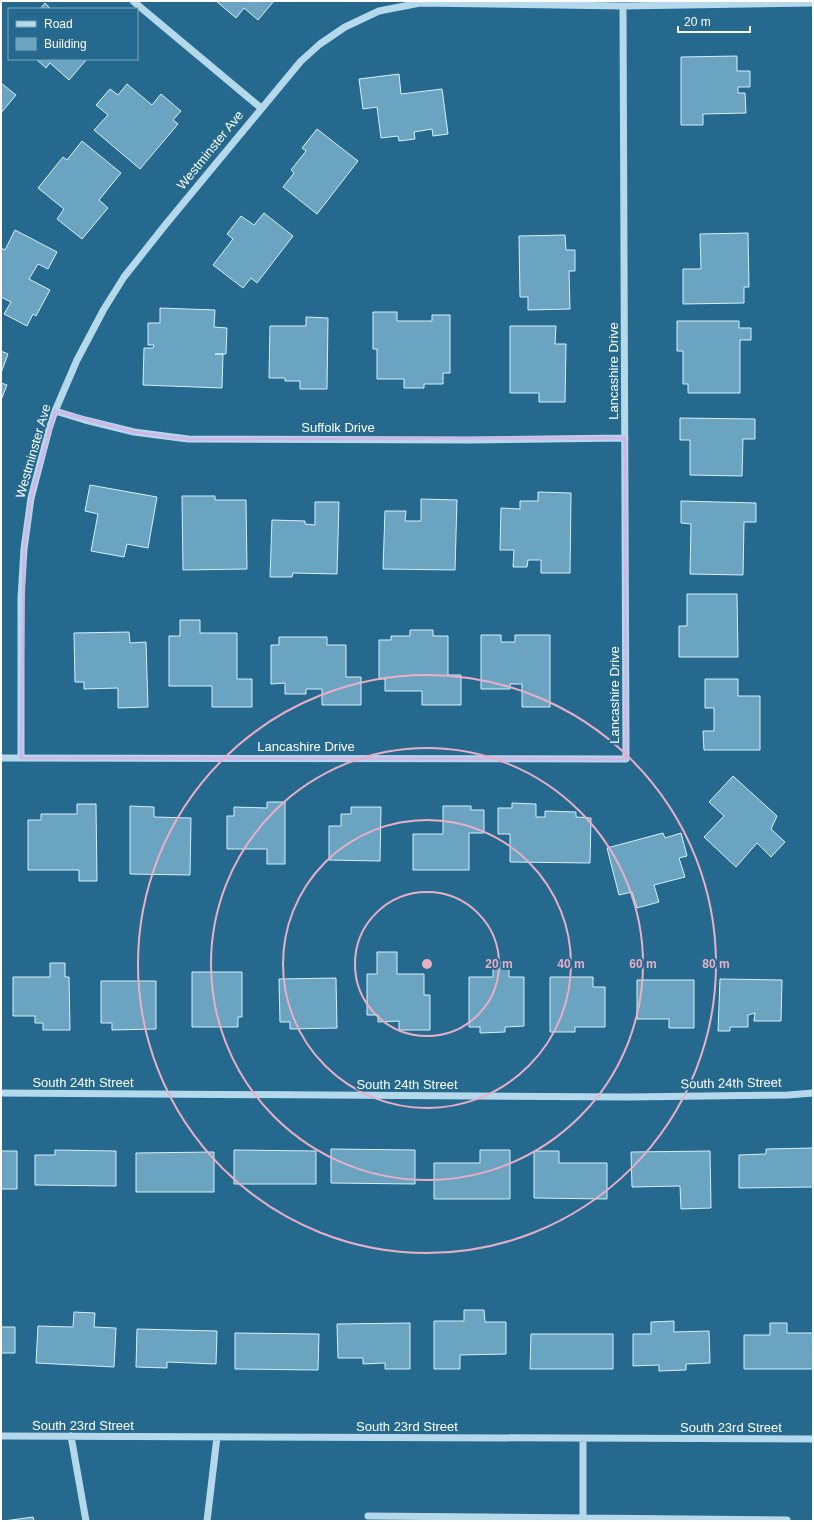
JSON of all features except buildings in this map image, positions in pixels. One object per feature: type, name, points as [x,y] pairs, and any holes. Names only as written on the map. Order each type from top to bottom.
[{"type":"street","points":[[132,1],[260,108]]},
{"type":"street","name":"Westminster Ave","points":[[21,758],[21,599],[24,549],[31,498],[55,411],[77,360],[124,277],[260,108],[301,61],[320,44],[345,27],[379,11],[420,3],[623,6],[813,3]]},
{"type":"street","name":"Lancashire Drive","points":[[1,758],[626,759],[623,6]]},
{"type":"street","name":"Suffolk Drive","points":[[55,411],[134,432],[188,439],[471,440],[625,438]]},
{"type":"street","name":"South 24th Street","points":[[1,1093],[639,1097],[788,1095],[813,1093]]},
{"type":"street","name":"South 23rd Street","points":[[1,1436],[813,1439]]},
{"type":"street","points":[[71,1436],[86,1521]]},
{"type":"street","points":[[207,1521],[217,1437]]},
{"type":"street","points":[[582,1439],[583,1520]]},
{"type":"street","points":[[368,1516],[583,1520],[787,1520]]},
{"type":"highlighted area","points":[[55,411],[134,432],[188,439],[625,438],[626,759],[21,758],[24,549],[31,498]]}]
